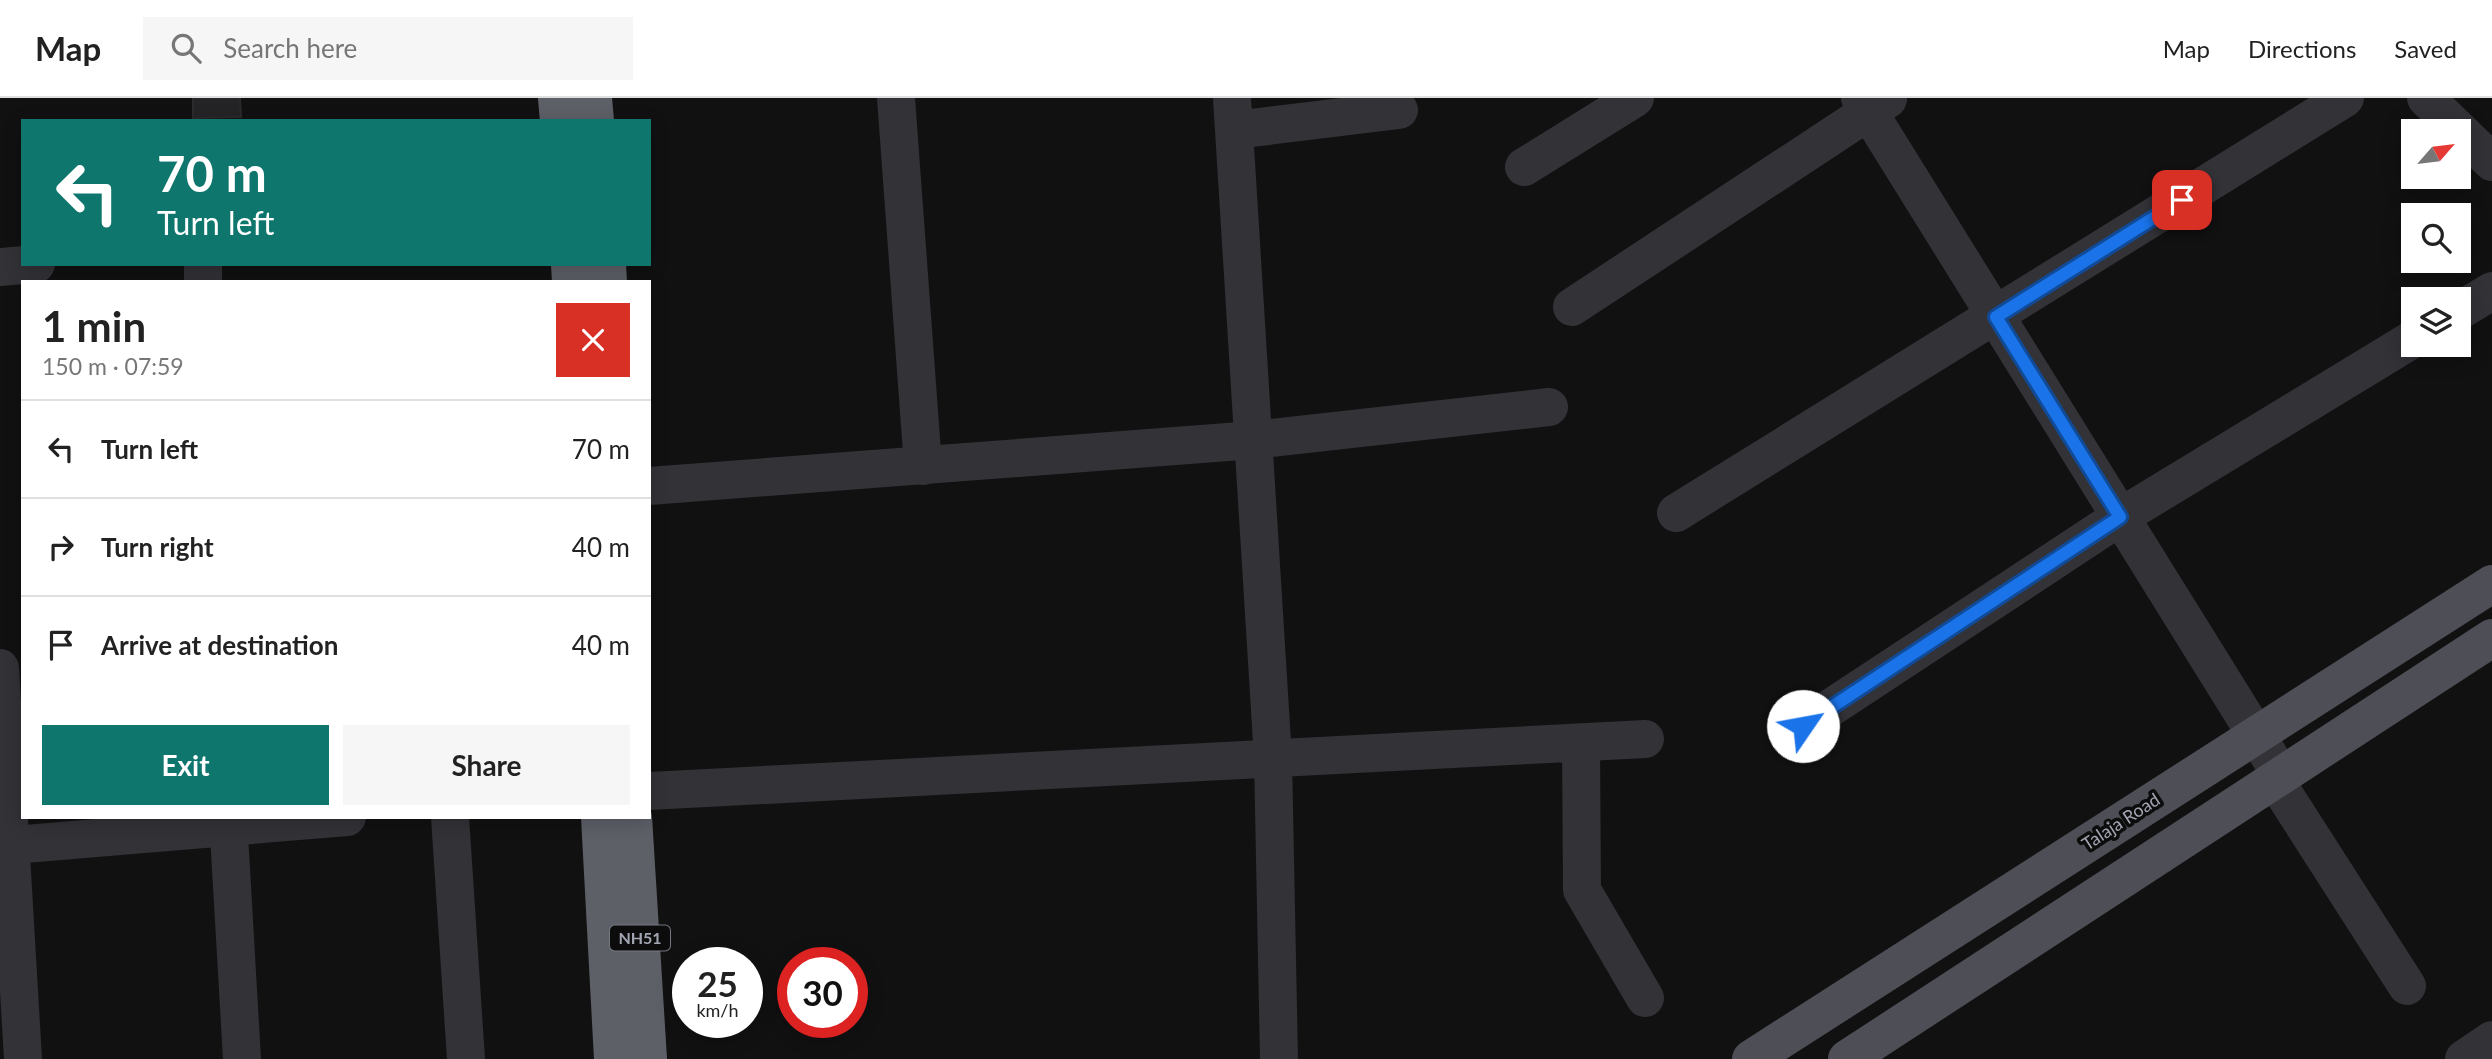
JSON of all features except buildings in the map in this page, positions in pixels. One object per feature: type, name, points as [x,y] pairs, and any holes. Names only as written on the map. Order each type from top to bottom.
[{"type":"highway","points":[[557,98],[559,119]]},
{"type":"highway","points":[[593,98],[595,119]]},
{"type":"highway","name":"NH51","points":[[600,819],[613,1059]]},
{"type":"highway","name":"NH51","points":[[633,819],[648,1059]]},
{"type":"main road","name":"Talaja Road","points":[[1751,1059],[2492,584]]},
{"type":"main road","points":[[1847,1059],[2492,638]]},
{"type":"street","points":[[896,98],[923,466]]},
{"type":"street","points":[[1524,167],[1635,98]]},
{"type":"street","points":[[1676,513],[1996,317],[2345,98]]},
{"type":"street","points":[[2426,98],[2492,162]]},
{"type":"street","points":[[1572,307],[1873,103],[1996,317],[2256,735],[2278,777],[2407,986]]},
{"type":"street","points":[[1279,1059],[1273,758],[1234,114],[1399,110]]},
{"type":"street","points":[[0,267],[21,265]]},
{"type":"street","points":[[2471,304],[2492,291]]},
{"type":"street","points":[[1803,726],[2120,517],[2401,346]]},
{"type":"street","points":[[651,486],[1254,440],[1549,407]]},
{"type":"street","points":[[0,668],[4,845],[23,1059]]},
{"type":"street","points":[[651,792],[1645,739]]},
{"type":"street","points":[[1581,743],[1582,891],[1645,998]]},
{"type":"street","points":[[4,845],[228,822],[299,819]]},
{"type":"street","points":[[450,819],[467,1059]]},
{"type":"street","points":[[228,822],[242,1059]]},
{"type":"street","points":[[2464,1059],[2492,1040]]},
{"type":"route","points":[[1803,726],[2120,517],[1996,317],[2182,200]]}]
